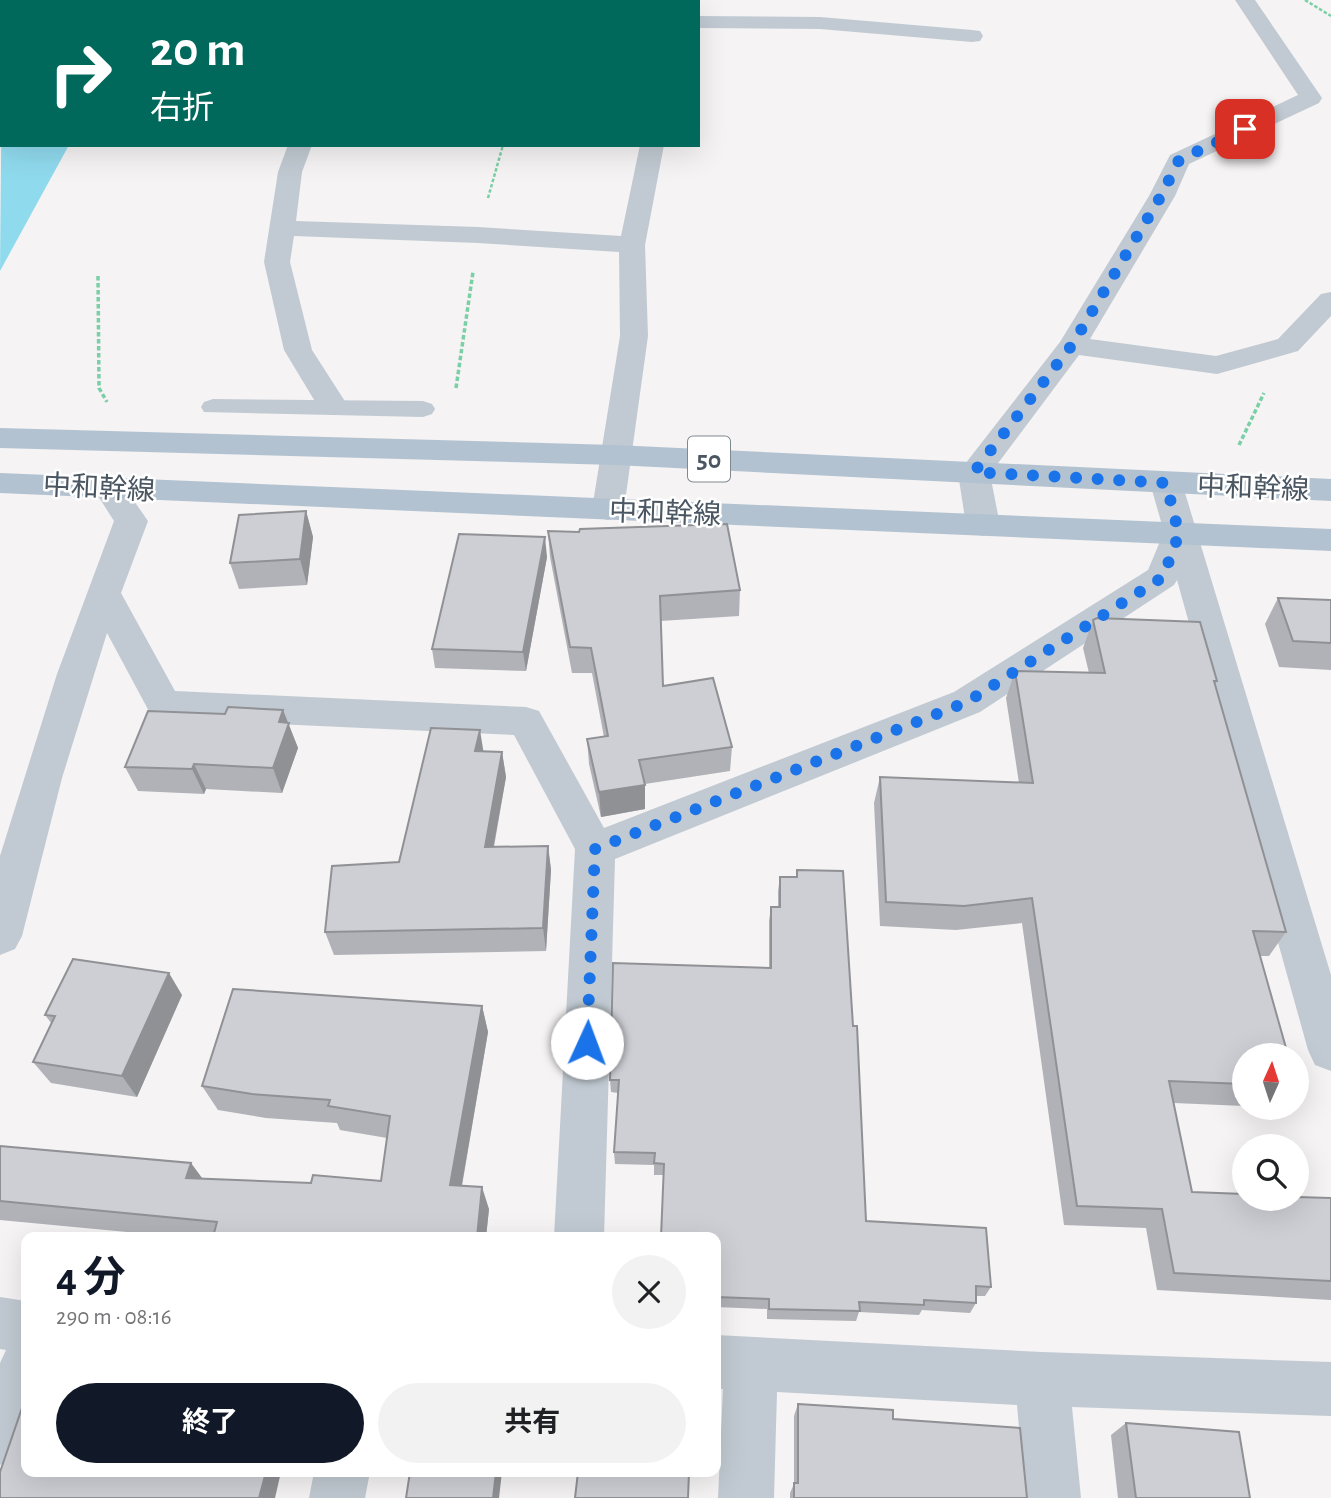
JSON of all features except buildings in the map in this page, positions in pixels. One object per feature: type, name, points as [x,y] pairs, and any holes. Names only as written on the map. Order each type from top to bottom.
[{"type":"main road","name":"中和幹線","points":[[0,438],[615,455],[1331,490]]},
{"type":"main road","name":"中和幹線","points":[[0,483],[1331,540]]},
{"type":"street","points":[[983,525],[974,472],[1072,345],[1161,196],[1179,160],[1311,98],[1302,79],[1253,17],[1245,0]]},
{"type":"street","points":[[700,22],[820,23],[972,36]]},
{"type":"street","points":[[299,147],[290,172],[277,262],[298,350],[333,406]]},
{"type":"street","points":[[608,509],[634,336],[632,245],[652,147]]},
{"type":"street","points":[[281,228],[478,235],[632,245]]},
{"type":"street","points":[[1072,345],[1217,365],[1288,345],[1331,300]]},
{"type":"street","points":[[1166,483],[1331,1050]]},
{"type":"street","points":[[0,936],[32,816],[81,658],[131,520],[100,487]]},
{"type":"street","points":[[595,849],[967,702],[1163,577],[1179,534]]},
{"type":"street","points":[[104,593],[164,705],[526,721],[595,849],[579,1232]]},
{"type":"street","points":[[0,1323],[21,1326]]},
{"type":"street","points":[[746,1498],[733,1363],[1042,1379],[1331,1389]]},
{"type":"street","points":[[0,1437],[21,1379]]},
{"type":"street","points":[[1042,1379],[1053,1498]]},
{"type":"street","points":[[337,1498],[341,1477]]},
{"type":"lane","points":[[213,407],[333,406],[423,409]]},
{"type":"path","points":[[1305,0],[1331,16]]},
{"type":"path","points":[[98,276],[99,388],[131,440]]},
{"type":"path","points":[[1219,486],[1288,345]]},
{"type":"water","points":[[1,147],[68,147],[0,271]]},
{"type":"route","points":[[587,1043],[595,849],[967,702],[1163,577],[1179,534],[1166,483],[974,472],[1072,345],[1161,196],[1179,160],[1245,129]]}]
